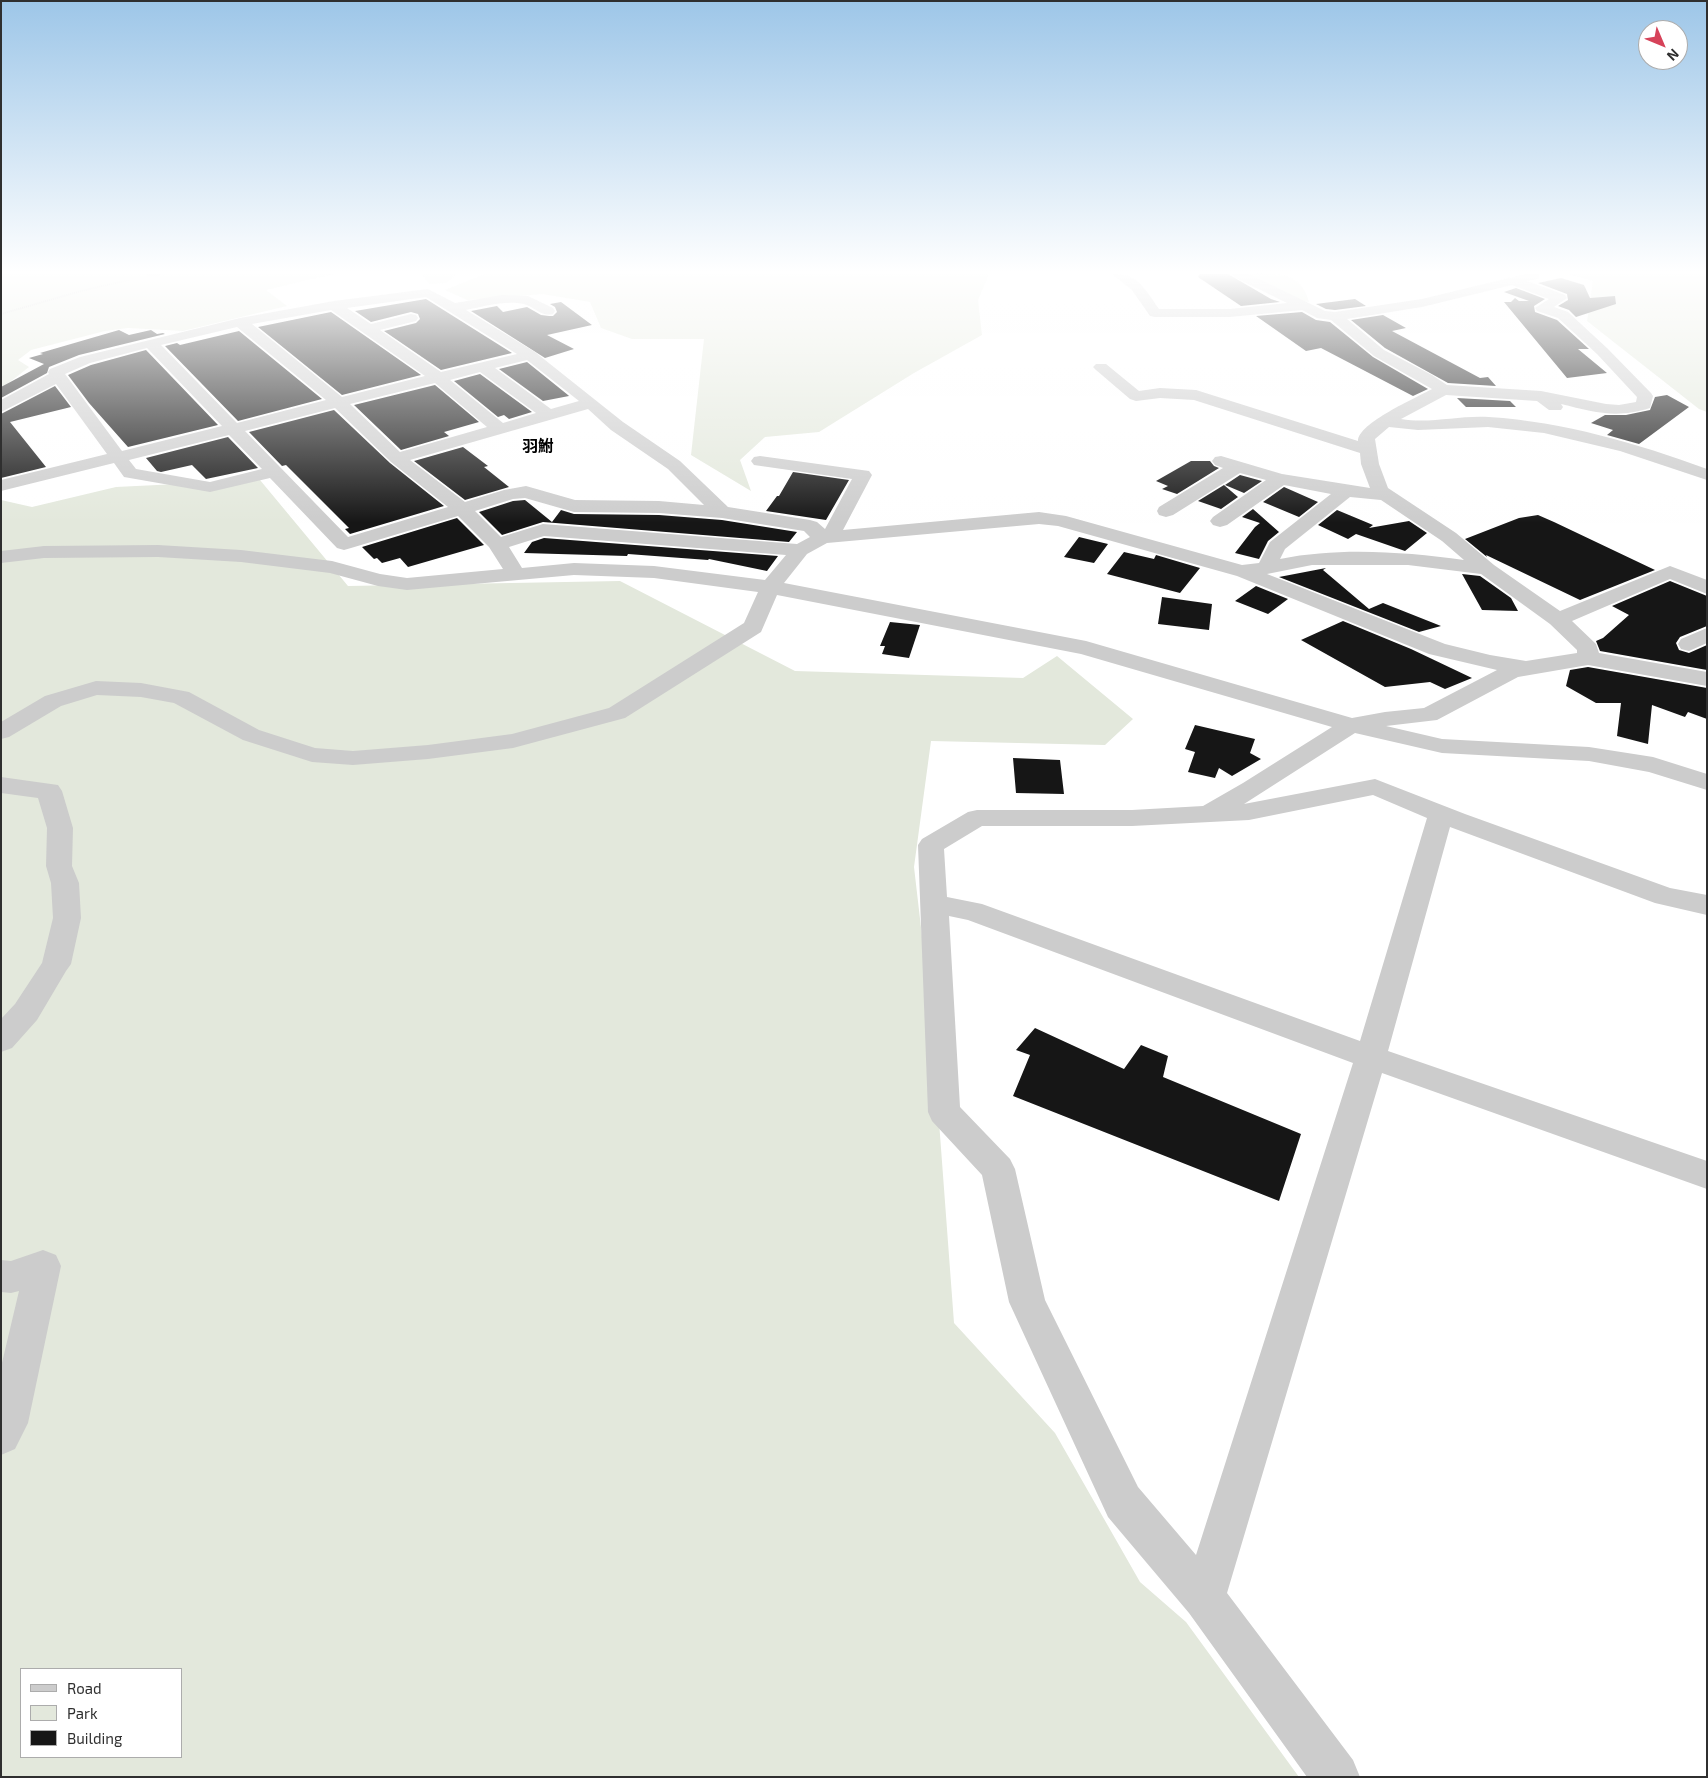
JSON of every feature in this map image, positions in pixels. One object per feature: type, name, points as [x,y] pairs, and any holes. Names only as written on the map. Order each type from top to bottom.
[{"type":"street","points":[[97,357],[56,372],[130,473],[210,487],[273,472]]},
{"type":"street","points":[[164,357],[234,427],[273,472],[344,544],[511,494],[526,492],[574,506],[660,507],[722,512],[810,526],[827,536]]},
{"type":"street","points":[[283,357],[337,401],[397,458],[462,510],[497,544],[516,574]]},
{"type":"street","points":[[408,357],[500,428]]},
{"type":"street","points":[[1,486],[518,357]]},
{"type":"street","points":[[534,357],[592,402],[617,426],[674,465],[722,512]]},
{"type":"street","points":[[1386,357],[1426,378],[1443,390]]},
{"type":"street","points":[[1588,658],[1588,650],[1558,618],[1487,568],[1449,537],[1380,491],[1370,464],[1366,438],[1385,421],[1443,390],[1541,396],[1618,411],[1644,405],[1645,396],[1608,357]]},
{"type":"street","points":[[482,366],[549,415]]},
{"type":"street","points":[[1101,367],[1136,396],[1160,392],[1196,395],[1368,450]]},
{"type":"street","points":[[1,407],[58,376]]},
{"type":"street","points":[[1541,396],[1551,403],[1582,435]]},
{"type":"street","points":[[397,458],[592,402]]},
{"type":"street","points":[[1385,421],[1408,424],[1487,421],[1582,435],[1628,446],[1707,475]]},
{"type":"street","points":[[760,461],[863,475],[827,536]]},
{"type":"street","points":[[1166,511],[1229,464],[1280,479],[1346,491],[1385,495]]},
{"type":"street","points":[[510,474],[526,492]]},
{"type":"street","points":[[1220,521],[1280,479]]},
{"type":"street","points":[[1266,568],[1277,546],[1346,491]]},
{"type":"street","points":[[1,732],[53,701],[96,688],[142,690],[180,697],[251,735],[312,755],[353,758],[428,752],[513,741],[617,713],[753,628],[770,587],[800,550],[827,536],[1039,518],[1059,520],[1241,571],[1437,649],[1490,662],[1526,668]]},
{"type":"street","points":[[497,544],[543,530],[800,550]]},
{"type":"street","points":[[1,556],[44,552],[149,551],[241,556],[332,567],[378,580],[407,584],[574,569],[654,572],[770,587],[1086,648],[1351,725],[1442,746],[1589,754],[1654,765],[1707,782]]},
{"type":"street","points":[[1241,571],[1312,559],[1408,560],[1487,568]]},
{"type":"street","points":[[1558,618],[1670,572],[1707,588]]},
{"type":"street","points":[[1205,814],[1252,789],[1351,725],[1385,719],[1429,715],[1510,672],[1588,658],[1707,679]]},
{"type":"street","points":[[1,786],[49,791],[60,828],[59,866],[65,883],[67,918],[56,964],[26,1012],[1,1040]]},
{"type":"street","points":[[1336,1777],[1204,1598],[1123,1502],[1027,1302],[998,1169],[944,1112],[931,844],[977,818],[1132,818],[1249,812],[1375,787],[1441,814],[1665,896],[1707,905]]},
{"type":"street","points":[[1204,1598],[1371,1057],[1441,814]]},
{"type":"street","points":[[934,904],[972,911],[1371,1057],[1707,1175]]},
{"type":"street","points":[[1,1276],[10,1277],[44,1266],[8,1423],[1,1435]]},
{"type":"green space","points":[[1,357],[22,357],[18,360],[29,367],[1,389]]},
{"type":"green space","points":[[702,357],[943,357],[819,432],[765,437],[740,460],[751,491],[691,455]]},
{"type":"green space","points":[[1633,357],[1707,357],[1707,412],[1699,409]]},
{"type":"green space","points":[[260,480],[348,586],[620,581],[795,671],[1023,678],[1057,656],[1133,719],[1105,745],[931,741],[914,867],[931,1014],[954,1323],[1055,1433],[1140,1582],[1186,1622],[1299,1777],[1,1777],[1,500],[32,507],[116,487]]},
{"type":"building","points":[[74,357],[49,367],[47,373],[1,398],[1,387],[44,364],[29,358]]},
{"type":"building","points":[[120,357],[153,357],[218,425],[128,447],[89,403],[68,375],[91,365]]},
{"type":"building","points":[[176,357],[271,357],[322,399],[238,421]]},
{"type":"building","points":[[295,357],[395,357],[421,375],[342,395]]},
{"type":"building","points":[[422,357],[495,357],[441,370]]},
{"type":"building","points":[[1338,357],[1373,357],[1428,389],[1413,396]]},
{"type":"building","points":[[1401,357],[1441,357],[1480,378],[1488,377],[1496,386],[1448,383]]},
{"type":"building","points":[[1550,357],[1588,357],[1607,373],[1567,378]]},
{"type":"building","points":[[527,362],[569,396],[543,401],[499,369]]},
{"type":"building","points":[[480,374],[532,412],[509,419],[504,415],[498,417],[454,381]]},
{"type":"building","points":[[435,385],[479,422],[444,432],[449,436],[401,450],[354,405]]},
{"type":"building","points":[[55,386],[71,407],[10,422],[46,467],[1,478],[1,414]]},
{"type":"building","points":[[1667,395],[1689,407],[1639,444],[1607,435],[1613,430],[1591,423],[1605,415],[1626,415],[1650,410],[1655,397]]},
{"type":"building","points":[[1457,398],[1510,401],[1516,407],[1466,407]]},
{"type":"building","points":[[334,410],[390,463],[444,506],[350,534],[345,529],[349,528],[286,465],[282,466],[249,432]]},
{"type":"building","points":[[228,437],[258,468],[206,479],[192,465],[161,472],[157,471],[146,458]]},
{"type":"building","points":[[463,447],[488,466],[484,467],[509,487],[465,500],[414,461]]},
{"type":"building","points":[[1191,461],[1210,461],[1219,468],[1177,494],[1162,489],[1168,486],[1156,481]]},
{"type":"building","points":[[793,472],[849,480],[826,520],[766,511],[777,496],[779,496]]},
{"type":"building","points":[[1240,475],[1262,481],[1244,493],[1225,485]]},
{"type":"building","points":[[1224,485],[1238,497],[1221,509],[1198,501]]},
{"type":"building","points":[[1284,487],[1318,502],[1299,517],[1263,502]]},
{"type":"building","points":[[525,500],[552,522],[561,510],[574,514],[659,515],[722,520],[797,532],[789,542],[543,522],[502,535],[479,512],[513,501]]},
{"type":"building","points":[[1253,509],[1279,532],[1268,541],[1259,559],[1235,553],[1260,523],[1242,517]]},
{"type":"building","points":[[1337,510],[1373,525],[1369,528],[1409,521],[1427,533],[1405,551],[1356,534],[1348,539],[1318,525]]},
{"type":"building","points":[[1538,515],[1655,570],[1580,600],[1486,555],[1487,557],[1465,539],[1519,518]]},
{"type":"building","points":[[457,518],[484,545],[408,567],[400,558],[382,563],[377,558],[374,559],[362,547]]},
{"type":"building","points":[[1079,537],[1108,544],[1094,563],[1064,557]]},
{"type":"building","points":[[544,538],[778,556],[767,571],[709,559],[628,554],[627,556],[524,553],[532,542]]},
{"type":"building","points":[[1124,552],[1154,559],[1156,555],[1200,568],[1180,593],[1107,574]]},
{"type":"building","points":[[1326,568],[1323,570],[1369,609],[1383,603],[1441,626],[1419,632],[1279,577]]},
{"type":"building","points":[[1462,574],[1480,576],[1511,598],[1518,611],[1482,610]]},
{"type":"building","points":[[1670,581],[1707,596],[1707,626],[1680,637],[1676,643],[1679,650],[1689,653],[1707,645],[1707,670],[1600,651],[1596,641],[1603,638],[1629,615],[1612,606]]},
{"type":"building","points":[[1256,586],[1288,599],[1268,614],[1235,601]]},
{"type":"building","points":[[1162,597],[1212,604],[1209,630],[1158,624]]},
{"type":"building","points":[[1343,621],[1411,649],[1472,678],[1445,689],[1430,682],[1385,687],[1301,640]]},
{"type":"building","points":[[890,622],[920,625],[909,658],[882,654],[885,646],[880,646]]},
{"type":"building","points":[[1588,667],[1707,688],[1707,719],[1688,712],[1685,717],[1652,705],[1648,744],[1617,736],[1621,703],[1596,703],[1566,686],[1570,670]]},
{"type":"building","points":[[1195,725],[1255,739],[1250,753],[1261,759],[1232,776],[1219,768],[1215,778],[1188,772],[1195,752],[1185,749]]},
{"type":"building","points":[[1013,758],[1060,760],[1064,794],[1016,793]]},
{"type":"building","points":[[1035,1028],[1124,1069],[1141,1045],[1168,1056],[1163,1077],[1301,1134],[1279,1201],[1013,1096],[1030,1055],[1016,1050]]},
{"type":"district","name":"羽鮒","points":[[538,447]]}]
